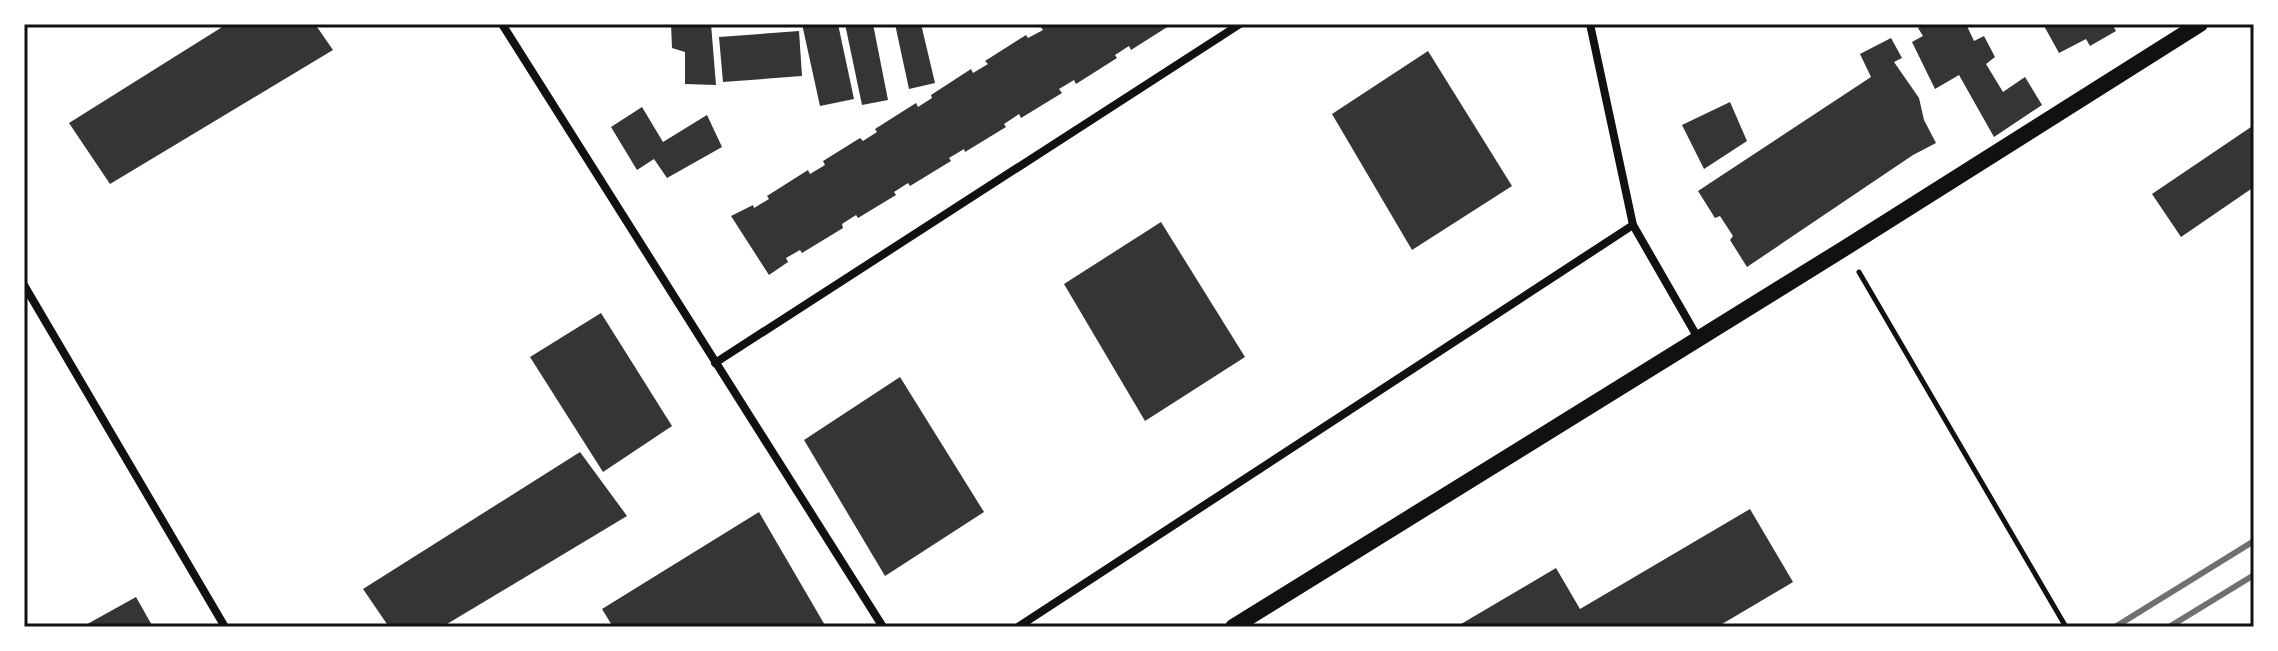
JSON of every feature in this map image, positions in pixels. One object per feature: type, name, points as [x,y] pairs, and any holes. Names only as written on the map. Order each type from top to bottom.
[{"type":"main road","points":[[1233,627],[2200,24]]},
{"type":"street","points":[[502,24],[883,627]]},
{"type":"street","points":[[715,363],[1240,24]]},
{"type":"street","points":[[1590,24],[1633,225],[1698,338]]},
{"type":"street","points":[[1018,627],[1633,225]]},
{"type":"street","points":[[24,285],[225,627]]},
{"type":"path","points":[[1845,248],[2066,627]]},
{"type":"building","points":[[227,24],[315,24],[333,50],[110,184],[69,123]]},
{"type":"building","points":[[671,24],[711,24],[716,85],[685,84],[685,52],[672,48]]},
{"type":"building","points":[[802,24],[838,24],[854,99],[820,106]]},
{"type":"building","points":[[845,24],[873,24],[888,100],[862,105]]},
{"type":"building","points":[[895,24],[921,24],[935,83],[909,89]]},
{"type":"building","points":[[1172,24],[1131,50],[1129,46],[1115,55],[1117,58],[1076,84],[1074,80],[1059,89],[1062,93],[1021,118],[1019,114],[1004,124],[1006,127],[949,158],[951,161],[910,186],[908,183],[894,192],[896,195],[858,218],[856,215],[842,224],[843,228],[802,253],[800,250],[786,258],[788,262],[769,275],[731,216],[753,205],[754,208],[808,170],[810,174],[825,165],[823,161],[860,138],[863,141],[877,132],[875,129],[916,103],[918,107],[971,69],[973,73],[988,64],[985,61],[1026,35],[1028,38],[1043,30],[1040,26]]},
{"type":"building","points":[[1927,24],[1966,24],[1974,41],[1984,36],[1995,57],[1986,64],[2003,92],[2025,77],[2042,105],[1994,137],[1959,75],[1935,89],[1912,42],[1923,36],[1918,28]]},
{"type":"building","points":[[2043,24],[2112,24],[2116,31],[2090,46],[2086,39],[2059,53]]},
{"type":"building","points":[[799,31],[802,76],[723,82],[719,37]]},
{"type":"building","points":[[1891,38],[1902,58],[1894,62],[1919,98],[1924,120],[1936,143],[1913,155],[1747,267],[1730,240],[1733,236],[1720,216],[1715,218],[1698,191],[1871,77],[1860,54]]},
{"type":"building","points":[[1428,51],[1512,186],[1412,250],[1332,114]]},
{"type":"building","points":[[1730,102],[1747,141],[1704,169],[1682,125]]},
{"type":"building","points":[[642,107],[663,142],[707,115],[722,147],[667,178],[654,159],[637,170],[611,127]]},
{"type":"building","points":[[2254,125],[2254,187],[2181,237],[2152,194]]},
{"type":"building","points":[[1161,222],[1245,357],[1145,421],[1064,284]]},
{"type":"building","points":[[601,313],[672,426],[603,472],[530,357]]},
{"type":"building","points":[[900,377],[984,512],[885,576],[804,440]]},
{"type":"building","points":[[580,452],[627,516],[442,627],[389,627],[363,589]]},
{"type":"building","points":[[1750,509],[1793,582],[1717,627],[1456,627],[1556,568],[1580,609]]},
{"type":"building","points":[[759,512],[826,627],[613,627],[602,609]]},
{"type":"building","points":[[136,597],[153,627],[82,627]]},
{"type":"railway","points":[[2115,627],[2254,541]]},
{"type":"railway","points":[[2169,627],[2254,575]]}]
